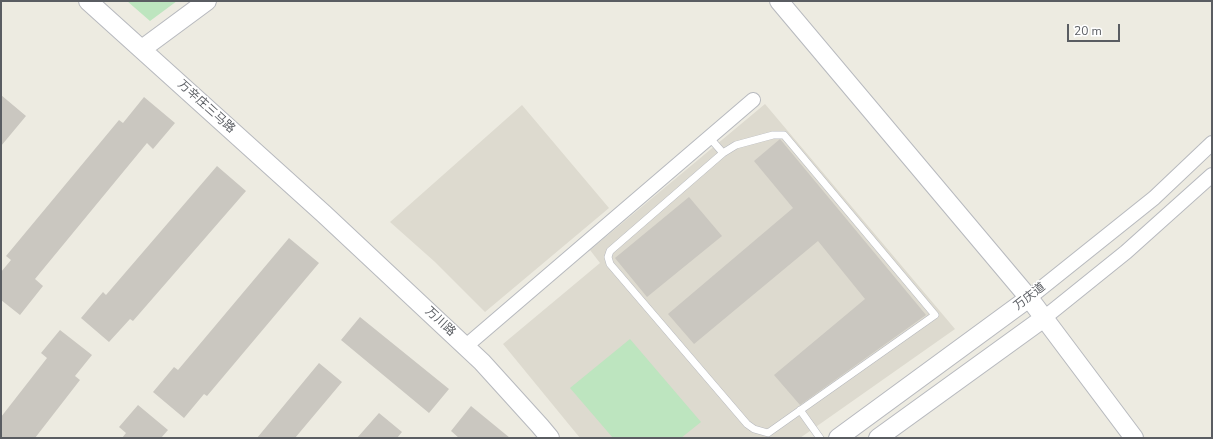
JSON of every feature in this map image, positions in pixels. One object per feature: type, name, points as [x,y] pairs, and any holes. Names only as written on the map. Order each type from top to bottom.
[{"type":"street","name":"万辛庄三马路","points":[[88,1],[324,214]]},
{"type":"street","points":[[142,49],[207,1]]},
{"type":"street","points":[[779,1],[1029,298],[1134,438]]},
{"type":"street","points":[[466,346],[752,100]]},
{"type":"street","name":"万庆道","points":[[838,438],[1029,298],[1154,198],[1212,142]]},
{"type":"street","name":"万庆道","points":[[878,438],[1044,318],[1126,252],[1212,175]]},
{"type":"street","name":"万川路","points":[[324,214],[466,346],[493,373],[550,438]]},
{"type":"lane","points":[[773,135],[784,136],[788,139],[935,315],[768,433],[754,429],[747,424],[610,264],[608,257],[610,251],[722,153],[736,146],[773,135]]},
{"type":"lane","points":[[709,137],[722,153]]},
{"type":"lane","points":[[800,410],[820,438]]},
{"type":"shaded area","points":[[765,104],[955,329],[800,438],[580,438],[503,344],[600,263],[590,250]]},
{"type":"shaded area","points":[[522,105],[609,208],[485,312],[435,262],[390,222]]},
{"type":"green space","points":[[127,1],[177,1],[150,21]]},
{"type":"green space","points":[[630,339],[701,422],[681,438],[613,438],[570,388]]},
{"type":"building","points":[[1,95],[26,116],[1,146]]},
{"type":"building","points":[[144,97],[175,123],[153,149],[147,143],[35,279],[43,286],[20,315],[1,300],[1,272],[11,260],[6,256],[119,120],[123,123]]},
{"type":"building","points":[[780,139],[926,315],[800,405],[774,375],[865,299],[818,241],[694,344],[668,314],[793,208],[754,161]]},
{"type":"building","points":[[217,166],[246,191],[133,321],[130,319],[109,342],[81,318],[103,292],[106,295]]},
{"type":"building","points":[[689,197],[722,236],[647,297],[615,258]]},
{"type":"building","points":[[289,238],[319,263],[207,396],[204,394],[184,418],[153,392],[174,367],[178,370]]},
{"type":"building","points":[[360,317],[449,389],[429,413],[341,340]]},
{"type":"building","points":[[60,330],[92,355],[75,376],[80,380],[35,438],[1,438],[1,417],[47,358],[41,353]]},
{"type":"building","points":[[319,363],[342,382],[295,438],[257,438]]},
{"type":"building","points":[[138,405],[168,430],[161,438],[122,438],[126,433],[119,427]]},
{"type":"building","points":[[471,406],[510,438],[459,438],[451,431]]},
{"type":"building","points":[[379,413],[402,432],[397,438],[357,438]]}]
